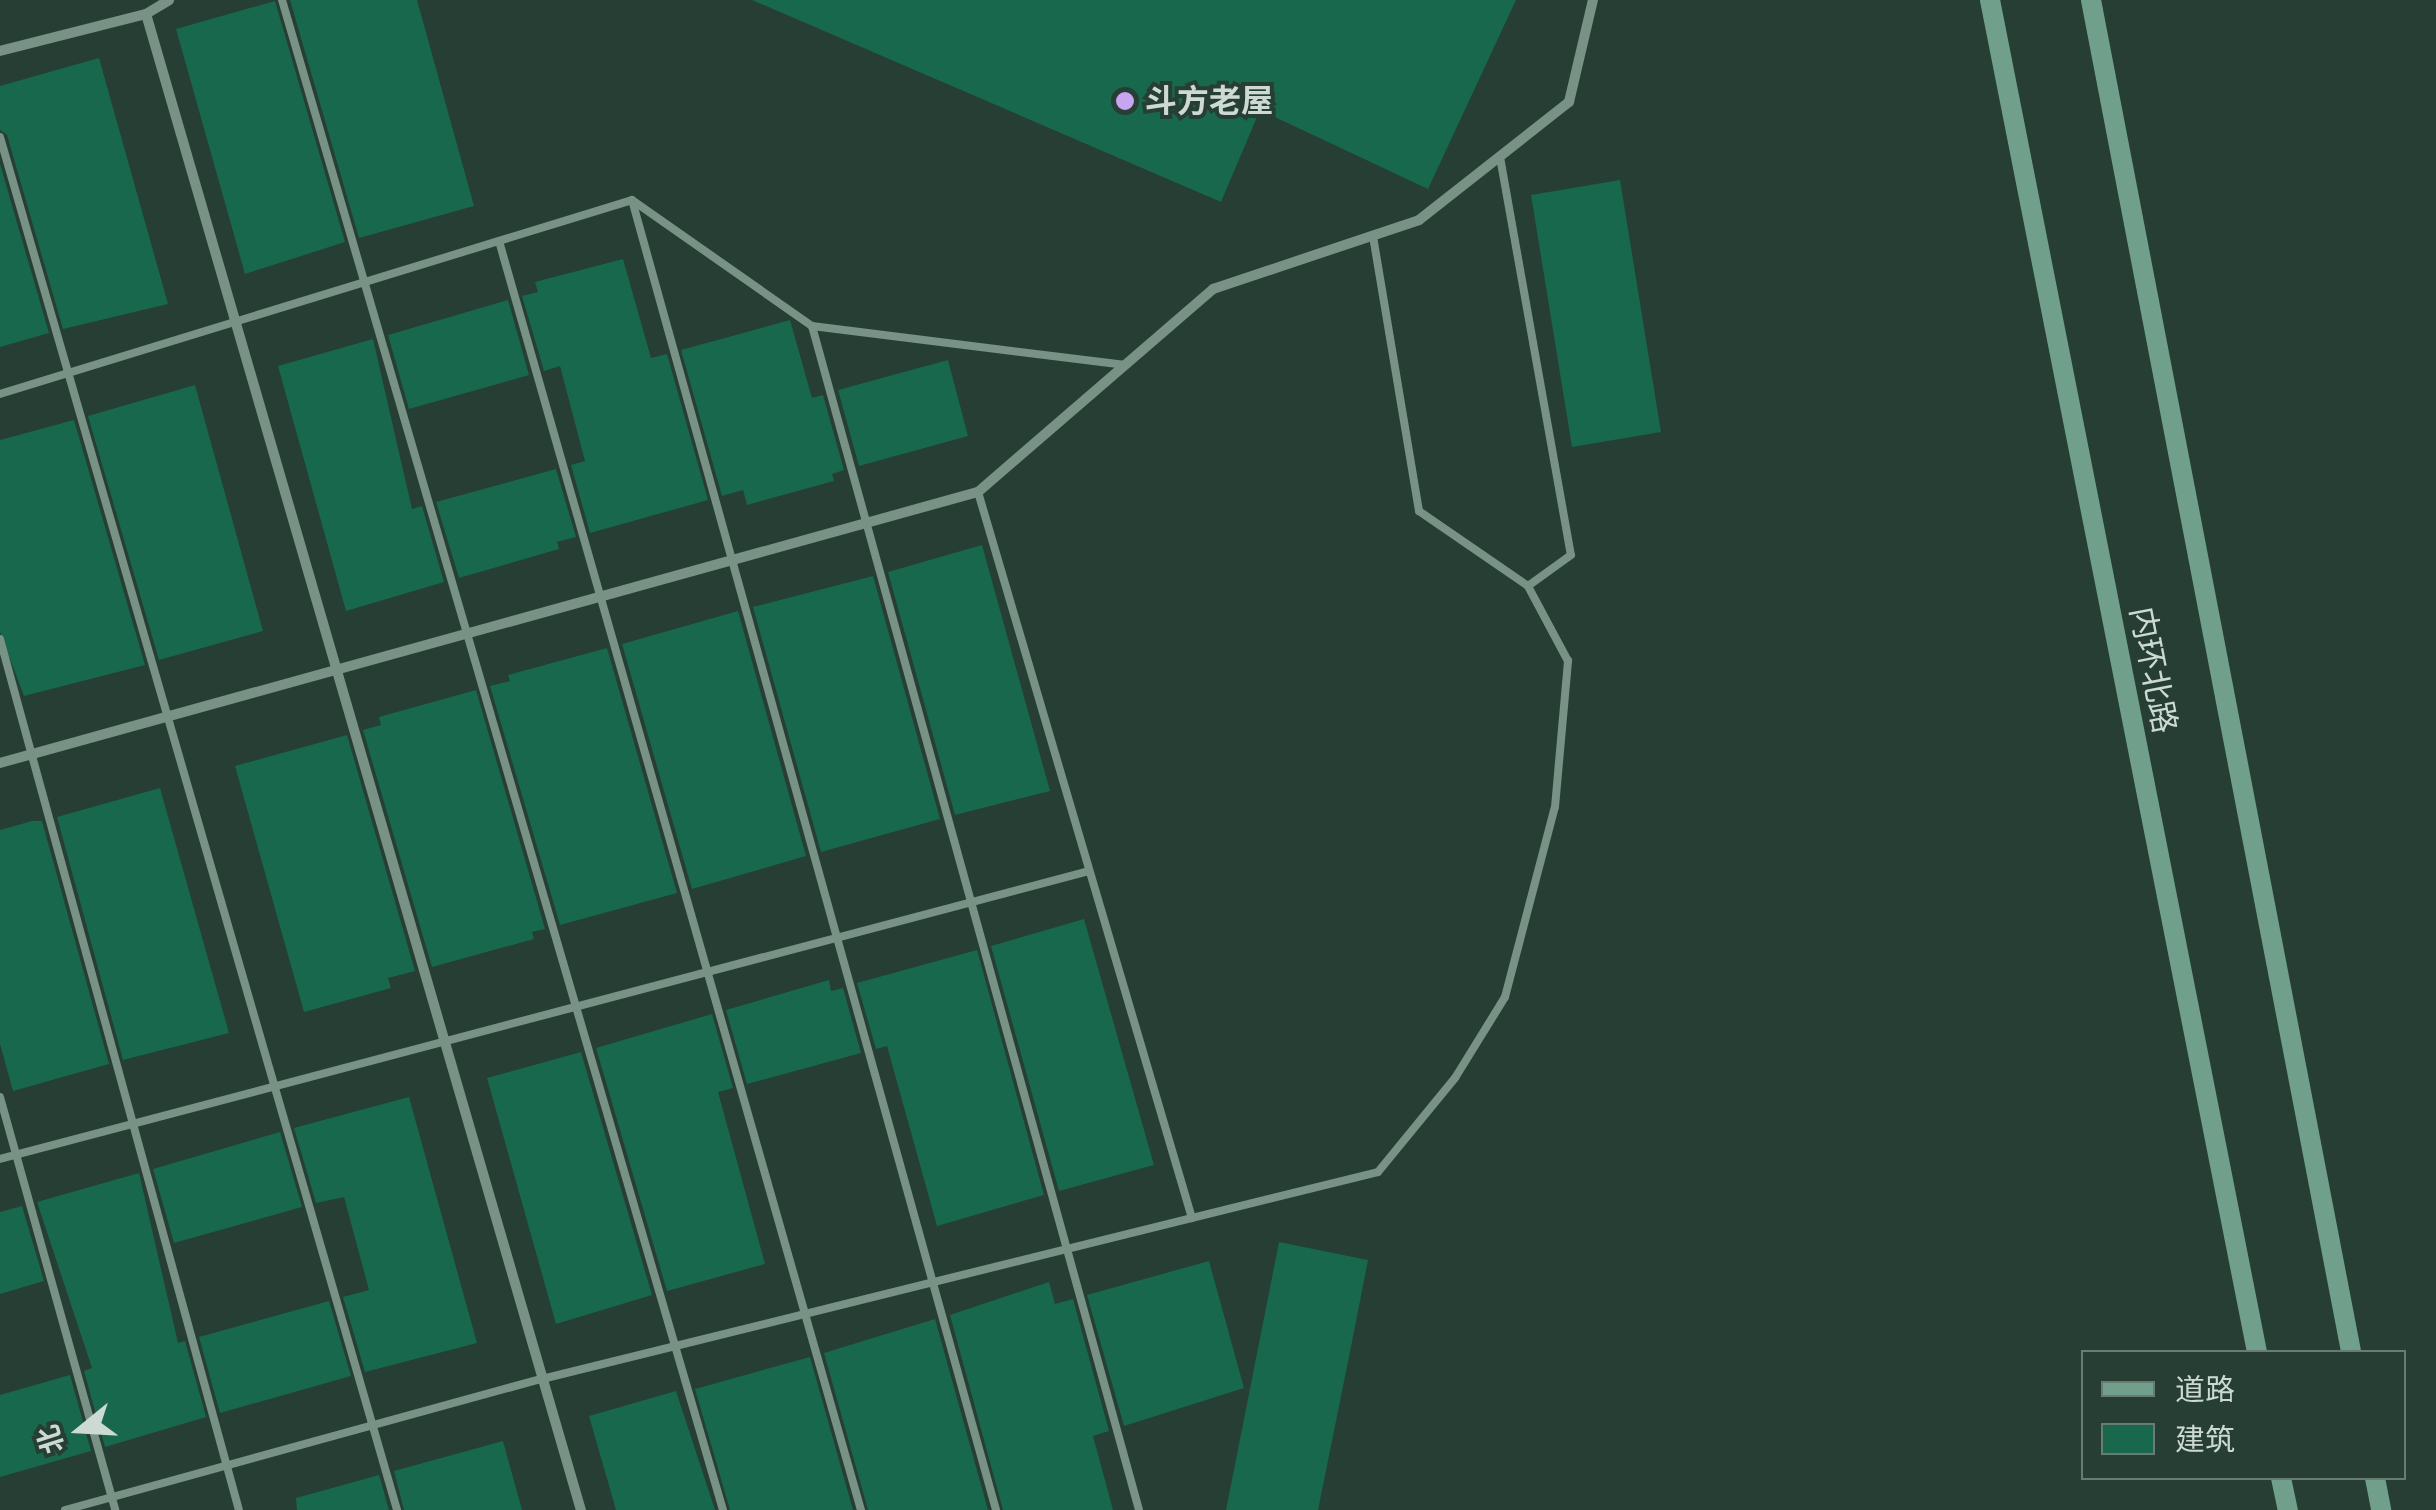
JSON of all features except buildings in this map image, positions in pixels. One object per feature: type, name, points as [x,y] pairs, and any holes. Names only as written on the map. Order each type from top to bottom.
[{"type":"main road","name":"内环北路","points":[[1990,0],[2257,1350]]},
{"type":"main road","name":"内环北路","points":[[2091,0],[2351,1350]]},
{"type":"main road","points":[[2281,1480],[2288,1510]]},
{"type":"main road","points":[[2375,1480],[2381,1510]]},
{"type":"street","points":[[0,51],[146,14],[168,0]]},
{"type":"street","points":[[0,763],[978,492],[1213,288],[1419,220],[1569,102],[1593,0]]},
{"type":"street","points":[[146,14],[581,1510]]},
{"type":"lane","points":[[282,0],[722,1510]]},
{"type":"lane","points":[[0,137],[397,1510]]},
{"type":"lane","points":[[1500,157],[1571,555],[1528,586]]},
{"type":"lane","points":[[0,394],[632,200]]},
{"type":"lane","points":[[632,200],[812,326],[1124,365]]},
{"type":"lane","points":[[632,200],[996,1510]]},
{"type":"lane","points":[[65,1510],[542,1379],[1378,1172],[1455,1078],[1505,997],[1555,806],[1568,660],[1528,586],[1419,511],[1373,236]]},
{"type":"lane","points":[[499,241],[861,1510]]},
{"type":"lane","points":[[812,326],[1139,1510]]},
{"type":"lane","points":[[978,492],[1192,1218]]},
{"type":"lane","points":[[0,639],[239,1510]]},
{"type":"lane","points":[[0,1159],[1090,872]]},
{"type":"lane","points":[[0,1098],[115,1510]]},
{"type":"place","name":"斗方老屋","points":[[1125,101]]}]
